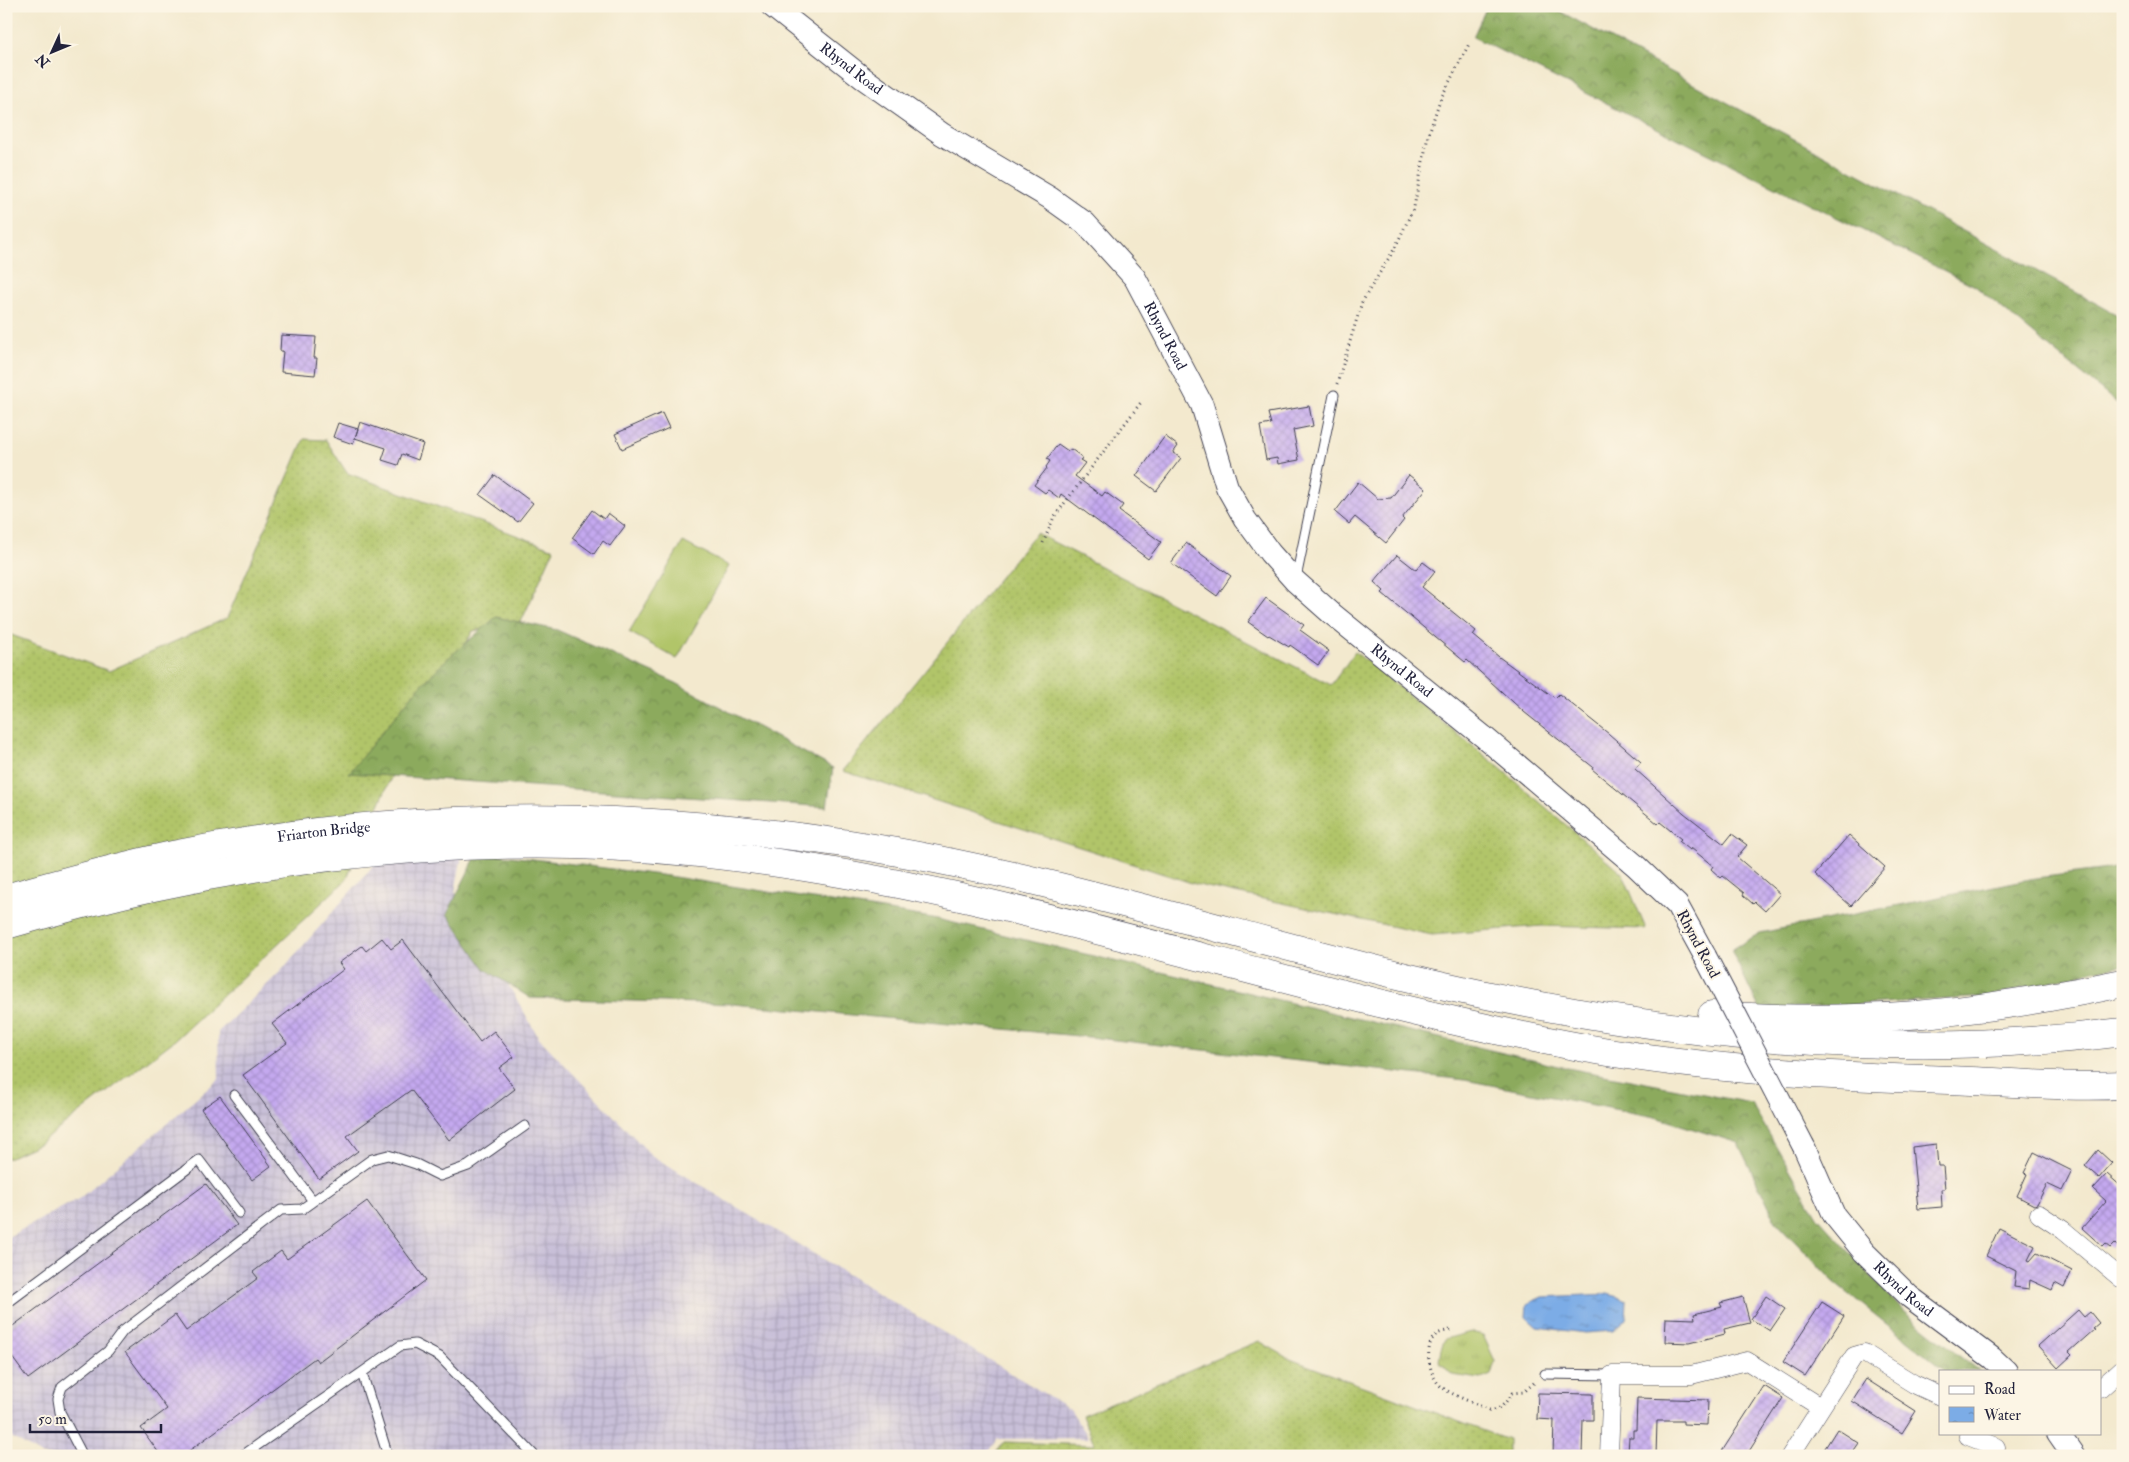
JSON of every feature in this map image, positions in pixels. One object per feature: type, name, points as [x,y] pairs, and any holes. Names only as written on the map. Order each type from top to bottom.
[{"type":"highway","name":"Friarton Bridge","points":[[6,898],[90,874],[173,855],[244,842],[358,827],[525,818],[648,822],[721,828],[854,845],[976,868],[1398,975],[1496,997]]},
{"type":"highway","name":"Friarton Bridge","points":[[6,925],[153,887],[244,870],[346,856],[436,848],[522,845],[686,851],[854,875],[966,897],[1357,997],[1565,1045],[1680,1063],[1788,1074],[1881,1078]]},
{"type":"highway","points":[[1496,997],[1704,1015],[1782,1019],[1857,1018],[1941,1013],[1997,1006],[2062,996],[2123,983]]},
{"type":"highway","points":[[1496,997],[1621,1020],[1698,1031],[1776,1040],[1828,1043],[1960,1044],[2030,1041],[2123,1032]]},
{"type":"highway","points":[[1881,1078],[1995,1076],[2123,1067]]},
{"type":"highway","points":[[1881,1078],[2123,1085]]},
{"type":"street","name":"Rhynd Road","points":[[772,6],[863,78],[934,128],[1050,198],[1085,223],[1129,271],[1135,278],[1202,405],[1227,486],[1245,519],[1270,553],[1295,581],[1635,864],[1677,905],[1804,1147],[1834,1214],[1864,1252],[1910,1297],[1992,1358],[2005,1370]]},
{"type":"street","points":[[2039,1214],[2063,1230],[2123,1280]]},
{"type":"street","points":[[1790,1456],[1854,1356],[1858,1353],[1864,1353],[1914,1384],[1939,1396]]},
{"type":"street","points":[[1609,1456],[1612,1375],[1691,1375],[1747,1361],[1820,1408]]},
{"type":"street","points":[[2102,1387],[2123,1368]]},
{"type":"street","points":[[2059,1434],[2074,1456]]},
{"type":"lane","points":[[1295,581],[1334,394]]},
{"type":"lane","points":[[234,1095],[313,1201]]},
{"type":"lane","points":[[83,1456],[60,1412],[58,1399],[62,1387],[108,1351],[123,1331],[281,1210],[302,1209],[372,1159],[388,1155],[416,1164],[440,1176],[468,1166],[525,1126]]},
{"type":"lane","points":[[6,1304],[199,1160],[239,1213]]},
{"type":"lane","points":[[242,1456],[400,1346],[415,1344],[440,1357],[535,1456]]},
{"type":"lane","points":[[362,1373],[388,1456]]},
{"type":"lane","points":[[1546,1374],[1612,1375]]},
{"type":"path","points":[[1334,394],[1362,302],[1395,248],[1414,207],[1428,136],[1440,100],[1470,42]]},
{"type":"path","points":[[1043,543],[1054,517],[1142,401]]},
{"type":"path","points":[[1450,1330],[1438,1333],[1432,1338],[1429,1354],[1432,1371],[1443,1388],[1489,1410],[1495,1410],[1502,1406],[1512,1394],[1524,1392],[1546,1374]]},
{"type":"shaded area","points":[[395,841],[463,851],[455,892],[539,1038],[651,1155],[1070,1409],[1089,1438],[998,1439],[986,1456],[43,1456],[6,1434],[6,1238],[80,1198],[219,1079],[218,1032],[280,972]]},
{"type":"green space","points":[[1487,6],[1550,6],[2123,318],[2123,408],[1975,286],[1473,37]]},
{"type":"green space","points":[[304,439],[326,440],[347,473],[554,549],[521,622],[473,631],[394,771],[346,880],[175,1040],[39,1144],[6,1159],[6,633],[109,671],[227,618]]},
{"type":"green space","points":[[1036,533],[1331,685],[1355,652],[1499,767],[1623,874],[1646,929],[1542,926],[1432,935],[1198,885],[843,771]]},
{"type":"green space","points":[[683,542],[729,566],[677,659],[629,632]]},
{"type":"green space","points":[[496,617],[557,630],[676,683],[833,768],[827,807],[349,773],[413,694],[445,661]]},
{"type":"green space","points":[[478,852],[668,876],[933,918],[1562,1067],[1751,1103],[1817,1216],[1904,1312],[1979,1370],[1944,1370],[1833,1281],[1776,1222],[1738,1143],[1655,1117],[1465,1080],[1089,1037],[733,1004],[530,998],[485,969],[447,914]]},
{"type":"green space","points":[[2123,867],[2123,964],[1986,997],[1760,1010],[1731,950],[1760,933],[2029,879]]},
{"type":"green space","points":[[1471,1332],[1483,1335],[1495,1361],[1491,1375],[1481,1379],[1452,1375],[1439,1361],[1445,1339]]},
{"type":"green space","points":[[1259,1341],[1290,1359],[1508,1440],[1508,1456],[994,1456],[1004,1442],[1095,1445],[1082,1415]]},
{"type":"water","points":[[1608,1294],[1627,1300],[1626,1319],[1613,1331],[1585,1333],[1537,1327],[1526,1317],[1527,1304],[1542,1297]]},
{"type":"building","points":[[281,335],[316,337],[314,358],[317,358],[315,375],[281,372],[283,351],[280,351]]},
{"type":"building","points":[[1309,406],[1313,426],[1293,430],[1299,460],[1278,464],[1277,458],[1266,460],[1260,426],[1271,424],[1268,413]]},
{"type":"building","points":[[662,413],[669,428],[622,449],[615,434]]},
{"type":"building","points":[[360,422],[423,444],[418,460],[402,454],[398,465],[382,460],[386,448],[355,438]]},
{"type":"building","points":[[338,423],[358,429],[353,444],[333,437]]},
{"type":"building","points":[[1165,436],[1178,446],[1173,453],[1181,458],[1156,491],[1136,476]]},
{"type":"building","points":[[1058,444],[1068,451],[1071,449],[1083,458],[1080,460],[1085,463],[1075,476],[1102,496],[1105,492],[1123,505],[1119,511],[1161,542],[1148,559],[1061,494],[1059,498],[1048,490],[1045,493],[1034,485],[1047,468],[1050,461],[1047,459]]},
{"type":"building","points":[[495,475],[533,503],[518,522],[480,495]]},
{"type":"building","points":[[1409,475],[1426,489],[1402,518],[1404,520],[1386,543],[1355,517],[1349,524],[1335,512],[1358,482],[1378,499],[1391,498]]},
{"type":"building","points":[[592,510],[604,519],[608,513],[625,526],[610,546],[603,541],[594,554],[572,538]]},
{"type":"building","points":[[1186,543],[1231,576],[1217,596],[1171,563]]},
{"type":"building","points":[[1397,555],[1416,570],[1423,562],[1435,571],[1422,587],[1476,631],[1473,635],[1499,657],[1555,698],[1559,694],[1609,734],[1641,762],[1635,769],[1684,813],[1724,844],[1732,834],[1747,845],[1737,857],[1780,894],[1765,911],[1755,902],[1753,904],[1743,895],[1744,893],[1723,876],[1721,878],[1711,869],[1713,866],[1691,848],[1690,850],[1679,841],[1681,839],[1660,822],[1658,824],[1592,769],[1593,767],[1524,712],[1467,660],[1465,662],[1382,593],[1384,591],[1374,582]]},
{"type":"building","points":[[1266,598],[1304,625],[1300,630],[1329,651],[1318,665],[1290,645],[1289,647],[1268,636],[1248,622]]},
{"type":"building","points":[[1849,835],[1885,867],[1851,906],[1815,874]]},
{"type":"building","points":[[382,938],[391,949],[403,940],[480,1042],[494,1031],[514,1057],[499,1068],[515,1089],[449,1140],[411,1090],[347,1136],[358,1151],[319,1179],[243,1075],[287,1043],[272,1024],[344,969],[339,963],[362,946],[366,951]]},
{"type":"building","points":[[220,1096],[271,1166],[252,1180],[201,1109]]},
{"type":"building","points":[[1936,1144],[1938,1166],[1943,1166],[1945,1189],[1941,1189],[1942,1207],[1918,1209],[1912,1147]]},
{"type":"building","points":[[2098,1150],[2112,1163],[2099,1178],[2085,1166]]},
{"type":"building","points":[[2034,1152],[2072,1171],[2062,1191],[2047,1184],[2037,1204],[2034,1205],[2017,1196],[2027,1174],[2024,1173]]},
{"type":"building","points":[[2107,1174],[2123,1188],[2123,1251],[2115,1244],[2111,1248],[2106,1244],[2103,1247],[2082,1228],[2106,1201],[2093,1189]]},
{"type":"building","points":[[206,1184],[237,1225],[28,1379],[6,1349],[6,1331]]},
{"type":"building","points":[[367,1201],[426,1280],[318,1362],[315,1358],[182,1456],[161,1456],[141,1428],[167,1409],[125,1352],[175,1315],[186,1331],[258,1278],[253,1272],[281,1251],[287,1259]]},
{"type":"building","points":[[1999,1228],[2035,1246],[2028,1260],[2030,1261],[2037,1253],[2072,1271],[2064,1288],[2055,1283],[2052,1290],[2030,1280],[2029,1289],[2014,1287],[2016,1271],[1986,1256]]},
{"type":"building","points":[[1766,1296],[1785,1309],[1770,1331],[1751,1319]]},
{"type":"building","points":[[1743,1297],[1750,1323],[1724,1329],[1725,1334],[1690,1343],[1665,1342],[1666,1318],[1695,1319],[1694,1314],[1722,1307],[1720,1303]]},
{"type":"building","points":[[1822,1302],[1844,1316],[1805,1376],[1783,1362]]},
{"type":"building","points":[[2078,1310],[2084,1317],[2090,1312],[2099,1323],[2093,1328],[2095,1329],[2069,1352],[2072,1355],[2058,1368],[2038,1346]]},
{"type":"building","points":[[1866,1379],[1916,1411],[1902,1433],[1852,1401]]},
{"type":"building","points":[[1764,1386],[1783,1398],[1746,1456],[1719,1456]]},
{"type":"building","points":[[1538,1393],[1593,1394],[1593,1420],[1583,1420],[1582,1456],[1553,1456],[1554,1420],[1537,1419]]},
{"type":"building","points":[[1637,1398],[1708,1400],[1707,1425],[1683,1424],[1683,1421],[1657,1421],[1656,1456],[1632,1456],[1633,1453],[1628,1453],[1629,1437],[1633,1437],[1633,1430],[1636,1430]]},
{"type":"building","points":[[1837,1429],[1859,1443],[1850,1456],[1820,1456]]}]
